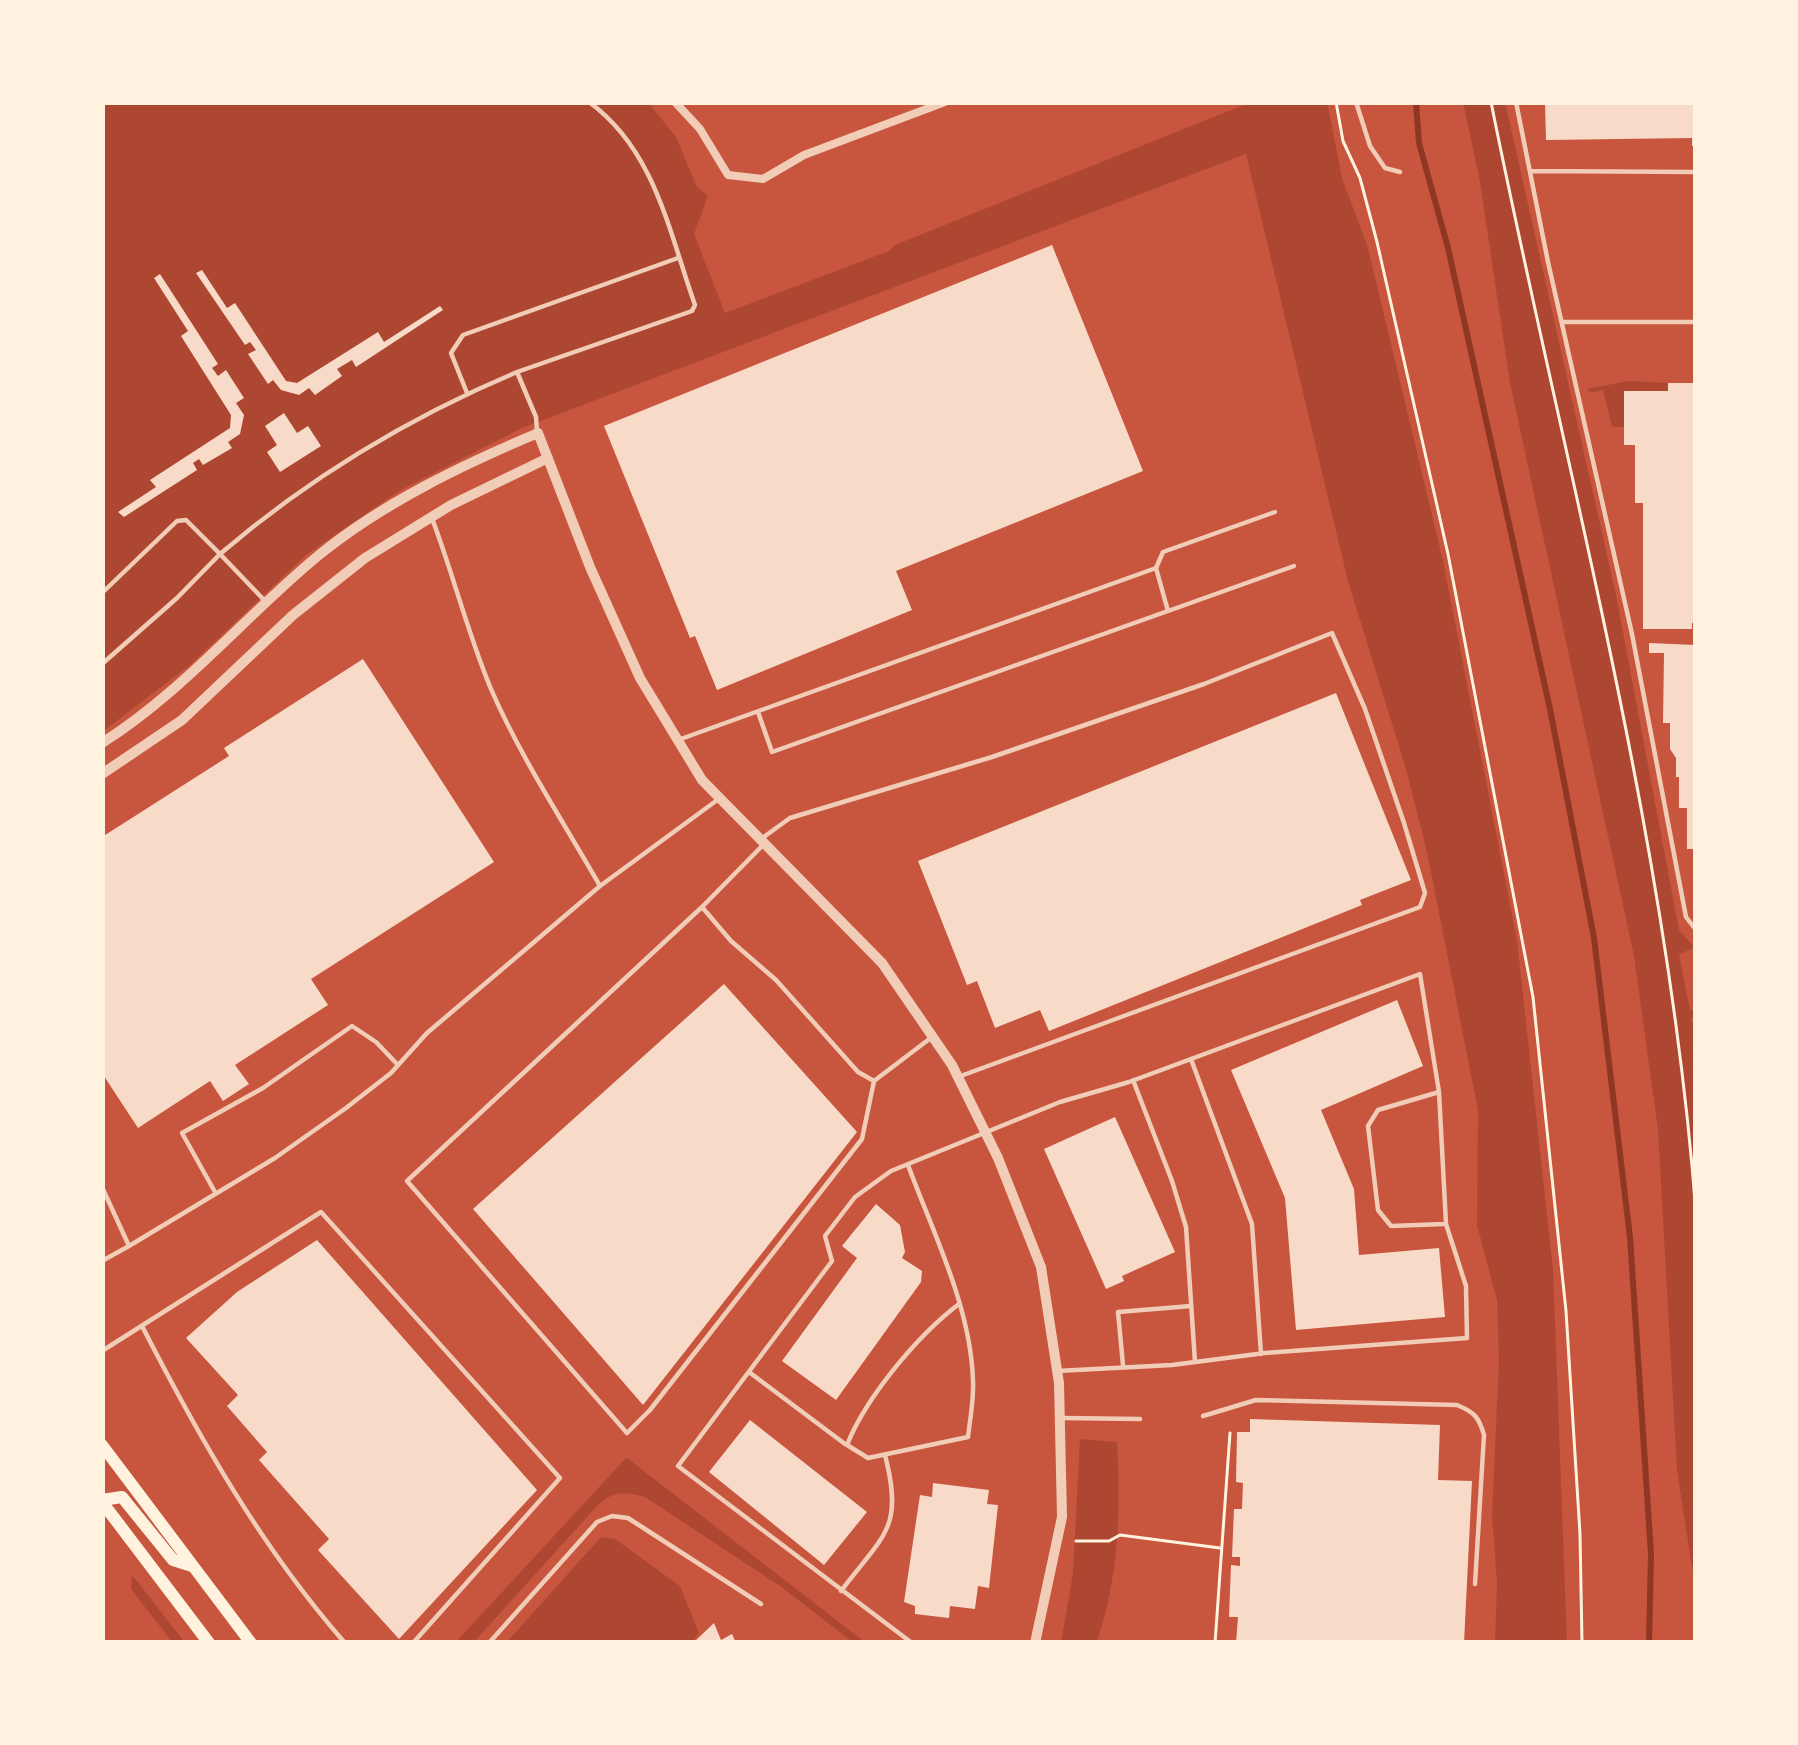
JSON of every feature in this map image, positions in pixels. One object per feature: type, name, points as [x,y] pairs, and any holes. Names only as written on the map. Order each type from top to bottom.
[{"type":"main road","points":[[102,1444],[251,1643]]},
{"type":"main road","points":[[194,1566],[173,1560],[122,1497],[102,1501],[209,1643]]},
{"type":"street","points":[[675,102],[700,129],[728,176],[763,178],[804,155],[945,102]]},
{"type":"street","points":[[102,743],[200,668],[321,553],[380,513],[538,433],[640,678],[702,780],[882,963],[958,1077],[986,1133],[1041,1267],[1057,1371],[1062,1517],[1035,1643]]},
{"type":"street","points":[[102,774],[182,720],[329,584],[431,516],[548,458]]},
{"type":"lane","points":[[102,664],[220,554],[316,479],[467,393],[692,311],[695,305],[649,173],[629,139],[589,102]]},
{"type":"lane","points":[[1356,102],[1370,146],[1385,168],[1400,172]]},
{"type":"lane","points":[[1516,102],[1632,634],[1681,896],[1686,917],[1696,930]]},
{"type":"lane","points":[[1530,172],[1696,172]]},
{"type":"lane","points":[[467,393],[451,353],[463,335],[678,258]]},
{"type":"lane","points":[[1563,322],[1696,322]]},
{"type":"lane","points":[[517,372],[538,433]]},
{"type":"lane","points":[[1168,611],[1156,568],[1163,552],[1275,512]]},
{"type":"lane","points":[[431,516],[468,633],[494,694],[545,794],[600,886]]},
{"type":"lane","points":[[102,593],[177,520],[186,520],[266,602]]},
{"type":"lane","points":[[758,712],[772,752],[1294,566]]},
{"type":"lane","points":[[678,740],[1156,568]]},
{"type":"lane","points":[[933,1037],[874,1081],[862,1139],[650,1410],[627,1433],[407,1181],[702,907],[762,841],[790,818],[992,757],[1332,633],[1365,709],[1404,823],[1425,893],[1420,907],[958,1077]]},
{"type":"lane","points":[[102,1261],[275,1158],[398,1065],[427,1033],[600,886],[720,798]]},
{"type":"lane","points":[[702,907],[731,941],[776,980],[858,1072],[874,1081]]},
{"type":"lane","points":[[911,1643],[678,1466],[832,1261],[825,1236],[855,1197],[891,1171],[1060,1102],[1133,1080],[1420,974],[1439,1092],[1446,1224],[1466,1286],[1467,1338],[1057,1371]]},
{"type":"lane","points":[[215,1192],[182,1133],[263,1088],[352,1026],[398,1065]]},
{"type":"lane","points":[[1191,1058],[1252,1224],[1261,1354]]},
{"type":"lane","points":[[1133,1080],[1186,1227],[1195,1362]]},
{"type":"lane","points":[[1439,1092],[1378,1110],[1368,1126],[1378,1210],[1391,1226],[1446,1224]]},
{"type":"lane","points":[[749,1372],[868,1457],[968,1437],[974,1384],[968,1338],[908,1165]]},
{"type":"lane","points":[[102,1187],[129,1246]]},
{"type":"lane","points":[[102,1351],[321,1212],[560,1478],[413,1643]]},
{"type":"lane","points":[[847,1445],[857,1420],[921,1339],[959,1304]]},
{"type":"lane","points":[[1123,1365],[1118,1312],[1191,1306]]},
{"type":"lane","points":[[142,1326],[199,1436],[253,1523],[345,1643]]},
{"type":"lane","points":[[1203,1416],[1256,1400],[1457,1405],[1468,1410],[1480,1418],[1484,1435],[1475,1584]]},
{"type":"lane","points":[[1060,1418],[1140,1419]]},
{"type":"lane","points":[[841,1591],[894,1515],[895,1493],[885,1455]]},
{"type":"lane","points":[[489,1643],[597,1522],[612,1516],[628,1517],[760,1604]]},
{"type":"path","points":[[1336,102],[1343,141],[1360,178],[1377,242],[1448,554],[1533,998],[1566,1311],[1582,1643]]},
{"type":"path","points":[[1491,102],[1543,358],[1612,656],[1666,945],[1696,1214]]},
{"type":"path","points":[[1214,1643],[1230,1433]]},
{"type":"path","points":[[1058,1540],[1098,1543],[1120,1535],[1221,1548]]},
{"type":"shaded area","points":[[102,102],[648,102],[676,137],[697,187],[708,196],[694,234],[725,313],[1251,102],[1327,102],[1342,178],[1368,248],[1443,561],[1517,940],[1553,1269],[1567,1643],[1495,1643],[1492,1515],[1499,1360],[1497,1300],[1477,1225],[1478,1110],[1427,852],[1348,581],[1246,154],[522,428],[399,491],[306,555],[190,665],[102,732]]},
{"type":"shaded area","points":[[1463,102],[1505,102],[1616,595],[1679,930],[1695,948],[1679,954],[1690,1010],[1696,1010],[1691,1019],[1696,1034],[1696,1593],[1677,1470],[1658,1130],[1634,956],[1510,383]]},
{"type":"shaded area","points":[[1629,381],[1668,383],[1668,391],[1625,427],[1612,427],[1603,390],[1591,393],[1587,389]]},
{"type":"shaded area","points":[[1080,1439],[1117,1442],[1117,1544],[1110,1595],[1096,1643],[1061,1643],[1073,1573]]},
{"type":"shaded area","points":[[626,1458],[866,1643],[854,1643],[780,1586],[645,1497],[624,1493],[596,1507],[473,1643],[455,1643]]},
{"type":"shaded area","points":[[601,1537],[615,1539],[680,1586],[699,1633],[691,1643],[506,1643]]},
{"type":"shaded area","points":[[132,1575],[185,1643],[173,1643],[131,1589]]},
{"type":"building","points":[[1545,102],[1696,102],[1696,146],[1692,138],[1546,140]]},
{"type":"building","points":[[1052,245],[1143,471],[896,571],[912,610],[717,690],[695,636],[690,638],[604,426]]},
{"type":"building","points":[[202,270],[227,308],[235,303],[286,381],[297,383],[378,332],[384,342],[440,306],[443,310],[356,367],[352,360],[337,369],[342,376],[315,395],[309,388],[299,395],[281,390],[273,380],[268,384],[248,354],[256,350],[250,342],[245,345],[196,273]]},
{"type":"building","points":[[160,274],[218,364],[212,368],[218,376],[226,370],[244,398],[236,403],[244,415],[240,434],[228,442],[232,448],[203,465],[199,459],[193,463],[197,470],[124,517],[118,512],[156,487],[150,480],[230,428],[231,415],[181,336],[188,331],[154,278]]},
{"type":"building","points":[[1668,383],[1696,383],[1696,623],[1692,629],[1643,629],[1643,503],[1635,503],[1635,445],[1624,445],[1624,391],[1668,391]]},
{"type":"building","points":[[284,413],[297,433],[308,426],[321,446],[280,472],[267,452],[277,445],[265,426]]},
{"type":"building","points":[[1649,643],[1696,645],[1696,849],[1687,849],[1687,808],[1679,808],[1670,723],[1663,723],[1664,653],[1649,653]]},
{"type":"building","points":[[363,659],[494,862],[311,979],[328,1005],[235,1065],[249,1084],[223,1101],[210,1081],[138,1128],[102,1073],[102,837],[229,756],[224,748]]},
{"type":"building","points":[[1336,693],[1411,880],[1360,900],[1362,905],[1049,1031],[1040,1010],[995,1028],[977,981],[967,985],[918,861]]},
{"type":"building","points":[[724,984],[857,1132],[643,1405],[473,1209]]},
{"type":"building","points":[[1397,1000],[1423,1066],[1321,1110],[1354,1189],[1359,1255],[1439,1248],[1445,1317],[1296,1330],[1285,1198],[1231,1070]]},
{"type":"building","points":[[1115,1117],[1175,1252],[1122,1276],[1124,1281],[1106,1289],[1044,1149]]},
{"type":"building","points":[[876,1204],[900,1225],[902,1258],[922,1271],[921,1282],[836,1400],[782,1361],[857,1258],[842,1246]]},
{"type":"building","points":[[317,1240],[537,1490],[399,1639],[318,1550],[329,1539],[259,1460],[267,1452],[227,1406],[238,1395],[186,1338],[237,1292]]},
{"type":"building","points":[[1250,1419],[1440,1425],[1438,1480],[1472,1481],[1464,1643],[1236,1643],[1238,1617],[1229,1617],[1231,1565],[1240,1566],[1240,1557],[1232,1557],[1234,1509],[1242,1509],[1243,1483],[1236,1482],[1237,1432],[1250,1432]]},
{"type":"building","points":[[750,1420],[867,1512],[824,1565],[709,1472]]},
{"type":"building","points":[[933,1483],[989,1490],[987,1504],[998,1505],[989,1588],[978,1586],[975,1609],[950,1606],[949,1618],[915,1614],[915,1606],[904,1602],[920,1495],[932,1497]]},
{"type":"building","points":[[714,1623],[721,1640],[732,1634],[736,1643],[693,1643]]},
{"type":"waterway","points":[[1416,102],[1419,143],[1448,248],[1550,709],[1594,938],[1630,1237],[1651,1554],[1649,1643]]}]
